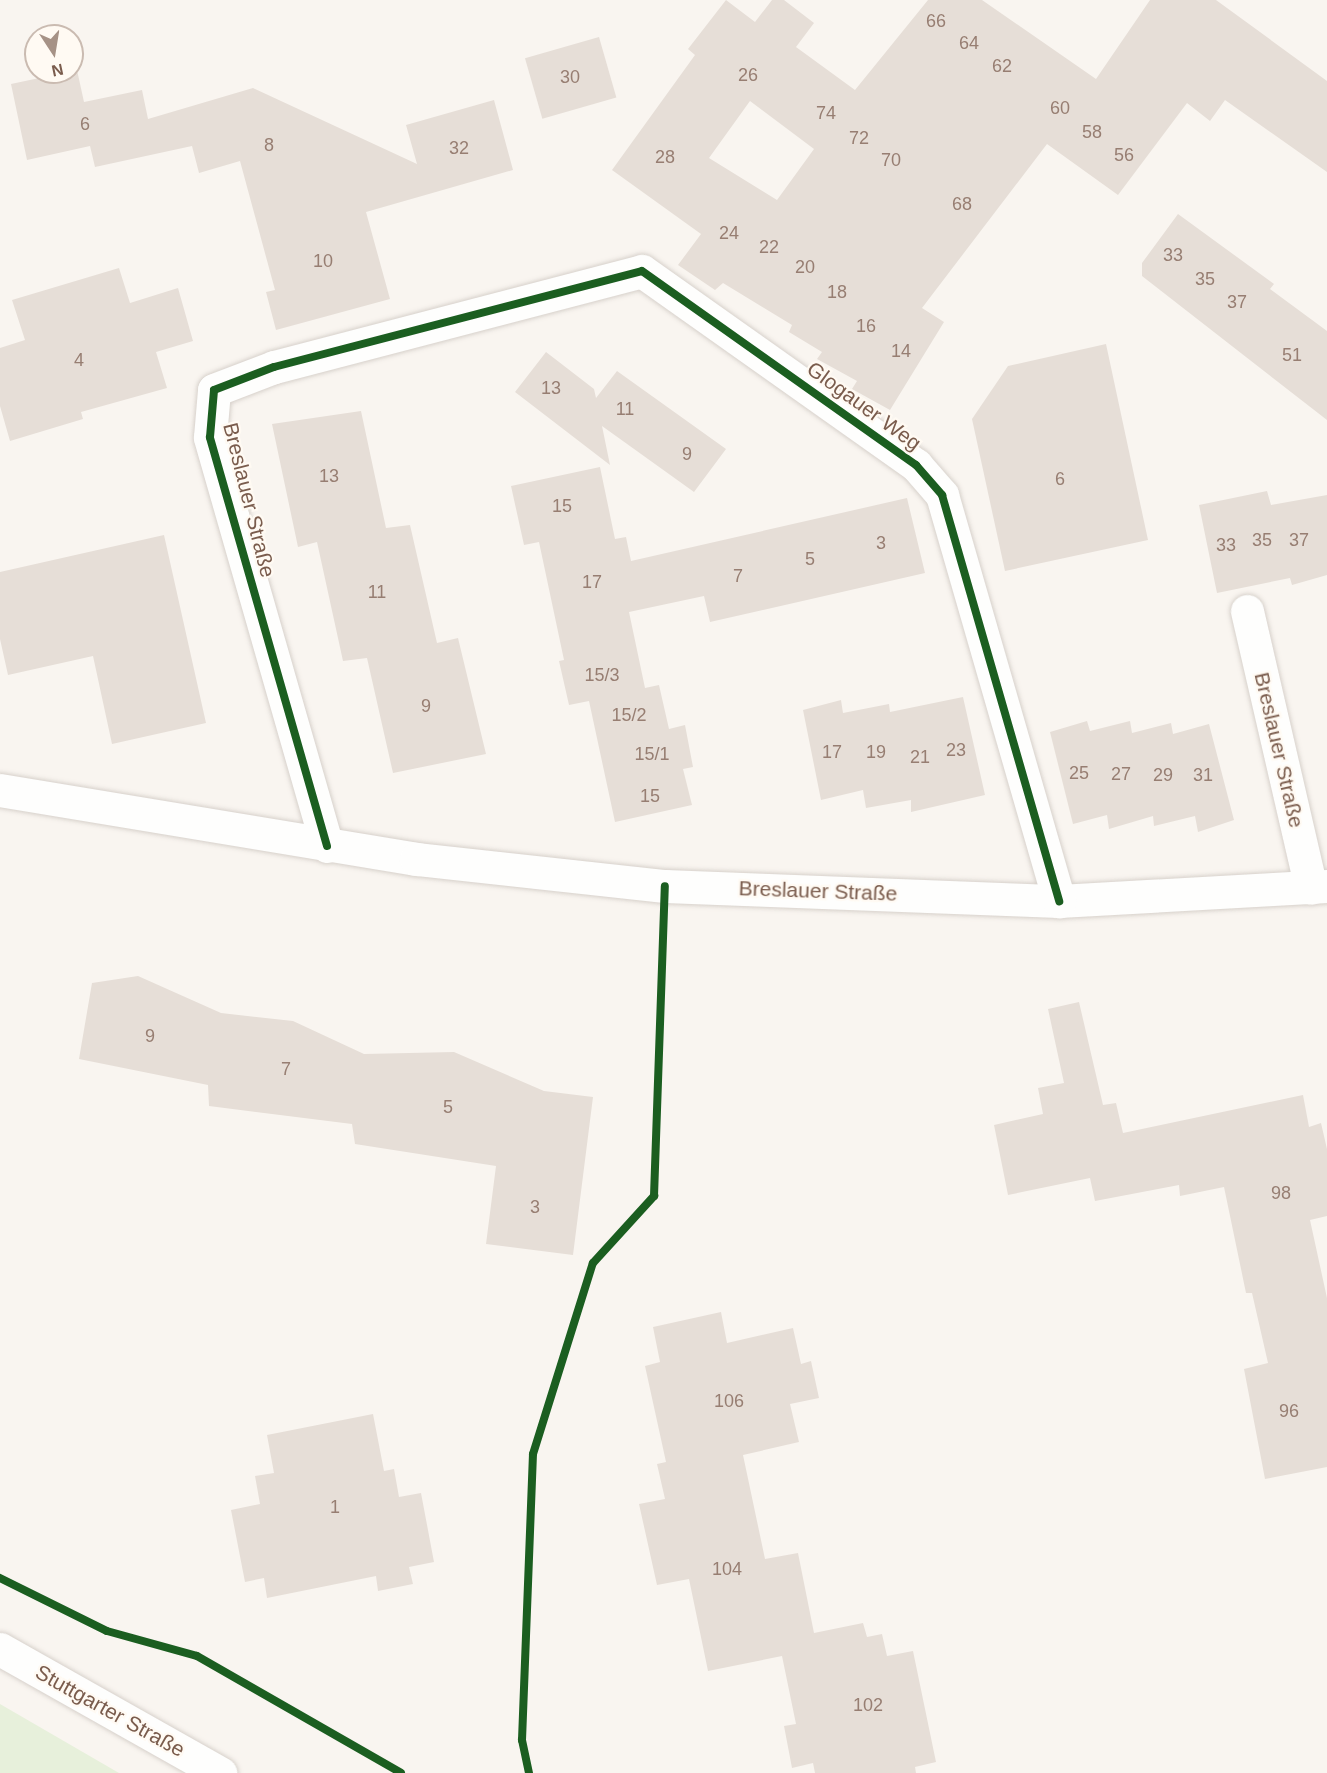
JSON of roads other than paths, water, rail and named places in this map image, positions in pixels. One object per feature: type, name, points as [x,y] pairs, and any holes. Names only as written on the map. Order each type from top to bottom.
[{"type":"street","name":"Glogauer Weg","points":[[441,323],[642,271],[916,465],[942,495],[1059,901]]},
{"type":"street","name":"Breslauer Straße","points":[[327,846],[210,437],[214,390],[274,367],[441,323]]},
{"type":"street","name":"Breslauer Straße","points":[[0,790],[327,846],[665,886],[1059,901],[1319,887],[1247,611]]},
{"type":"street","name":"Stuttgarter Straße","points":[[0,1649],[220,1773]]}]
